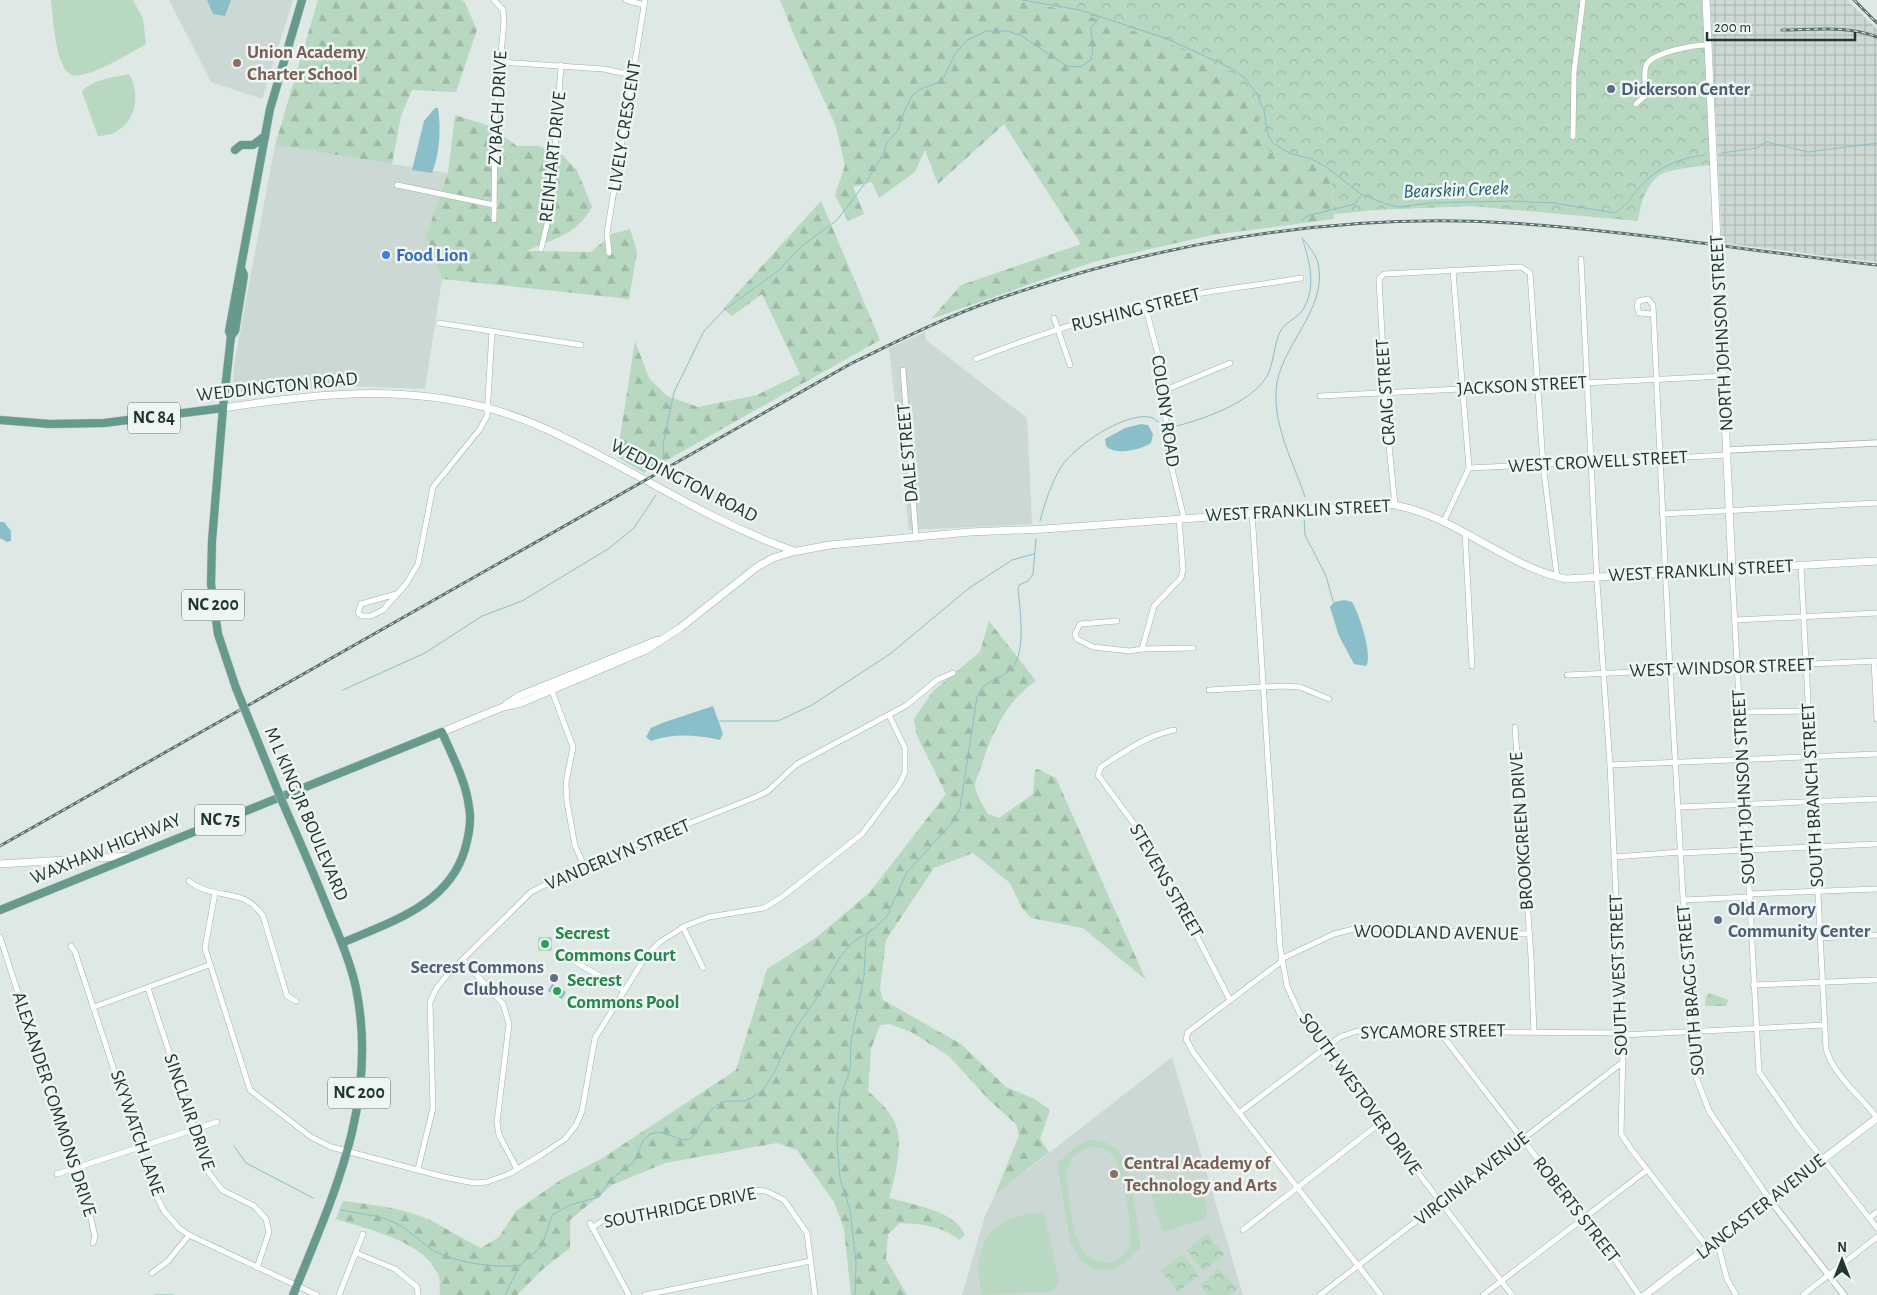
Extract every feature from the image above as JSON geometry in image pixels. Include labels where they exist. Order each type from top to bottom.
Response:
[{"type":"main road","name":"M L KING JR BOULEVARD","points":[[293,1295],[339,1181],[349,1151],[360,1090],[362,1036],[356,986],[342,943],[236,688],[218,634],[212,584],[212,541],[231,336],[229,331],[230,322],[277,81],[302,0]]},
{"type":"main road","name":"NORTH JOHNSON STREET","points":[[1706,0],[1725,376],[1732,570]]},
{"type":"main road","points":[[235,150],[241,145],[253,146],[265,136]]},
{"type":"main road","name":"WEDDINGTON ROAD","points":[[0,420],[50,424],[104,423],[330,393],[380,393],[432,397],[486,407],[552,431],[743,530],[794,551]]},
{"type":"main road","name":"WEST FRANKLIN STREET","points":[[794,551],[830,545],[916,537],[1365,504],[1396,505],[1422,512],[1542,572],[1566,579],[1877,561]]},
{"type":"main road","name":"WAXHAW HIGHWAY","points":[[502,707],[521,703],[634,657],[680,628],[757,568],[773,558],[794,551]]},
{"type":"main road","name":"WAXHAW HIGHWAY","points":[[0,910],[442,732],[502,707],[519,696],[663,638]]},
{"type":"main road","points":[[552,691],[552,688],[570,675]]},
{"type":"main road","points":[[342,943],[422,906],[442,889],[460,864],[470,829],[470,808],[442,732]]},
{"type":"main road","points":[[0,864],[131,856]]},
{"type":"main road","name":"LANCASTER AVENUE","points":[[1645,1295],[1877,1118]]},
{"type":"street","name":"ZYBACH DRIVE","points":[[494,0],[503,10],[504,21],[499,62],[494,220]]},
{"type":"street","points":[[626,0],[645,3]]},
{"type":"street","points":[[1572,137],[1574,72],[1583,0]]},
{"type":"street","name":"LIVELY CRESCENT","points":[[609,252],[607,233],[645,3]]},
{"type":"street","points":[[1636,104],[1646,95],[1646,69],[1650,61],[1684,47],[1708,45]]},
{"type":"street","points":[[499,62],[561,65],[633,75]]},
{"type":"street","name":"REINHART DRIVE","points":[[541,249],[550,208],[561,65]]},
{"type":"street","points":[[397,185],[494,205]]},
{"type":"street","name":"SOUTH WEST STREET","points":[[1582,258],[1597,577],[1610,765],[1623,1062],[1622,1137],[1708,1248]]},
{"type":"street","points":[[1444,522],[1469,468],[1454,271],[1521,267],[1527,269],[1530,273],[1543,464],[1557,577]]},
{"type":"street","name":"CRAIG STREET","points":[[1396,505],[1385,392],[1379,278],[1384,274],[1454,271]]},
{"type":"street","name":"RUSHING STREET","points":[[976,359],[1058,330],[1145,305],[1202,293],[1302,278]]},
{"type":"street","name":"COLONY ROAD","points":[[1142,649],[1154,606],[1181,578],[1183,570],[1182,518],[1169,457],[1162,370],[1145,305]]},
{"type":"street","name":"SOUTH BRAGG STREET","points":[[1653,314],[1683,900],[1691,1031],[1696,1074],[1709,1111],[1770,1200],[1844,1295]]},
{"type":"street","points":[[1054,318],[1070,365]]},
{"type":"street","points":[[439,323],[581,345]]},
{"type":"street","points":[[396,594],[361,604],[358,613],[366,617],[378,614],[406,584],[418,564],[428,504],[433,487],[480,429],[487,416],[486,407],[492,331]]},
{"type":"street","points":[[1163,392],[1230,364]]},
{"type":"street","name":"DALE STREET","points":[[903,370],[916,537]]},
{"type":"street","name":"JACKSON STREET","points":[[1320,396],[1725,376]]},
{"type":"street","name":"WEST CROWELL STREET","points":[[1469,468],[1659,458],[1877,443]]},
{"type":"street","points":[[1662,514],[1877,503]]},
{"type":"street","name":"SOUTH WESTOVER DRIVE","points":[[1252,512],[1265,687],[1281,960],[1286,986],[1306,1027],[1512,1295]]},
{"type":"street","points":[[1465,532],[1472,666]]},
{"type":"street","name":"SOUTH BRANCH STREET","points":[[1801,566],[1812,756],[1817,891],[1828,1056],[1877,1118]]},
{"type":"street","name":"NORTH JOHNSON STREET","points":[[1732,570],[1738,666]]},
{"type":"street","points":[[1735,620],[1877,613]]},
{"type":"street","points":[[1117,621],[1080,624],[1074,634],[1077,639],[1093,647],[1130,651],[1193,648]]},
{"type":"street","points":[[1876,661],[1877,719]]},
{"type":"street","name":"WEST WINDSOR STREET","points":[[1566,675],[1876,661]]},
{"type":"street","name":"SOUTH JOHNSON STREET","points":[[1738,666],[1759,1072],[1877,1228]]},
{"type":"street","name":"VANDERLYN STREET","points":[[418,1169],[433,1108],[430,1002],[436,989],[531,892],[584,865],[768,791],[797,764],[907,706],[937,680],[953,673]]},
{"type":"street","points":[[1209,690],[1300,687],[1329,699]]},
{"type":"street","points":[[552,691],[573,747],[566,783],[567,802],[573,838],[584,865]]},
{"type":"street","points":[[1741,712],[1809,711]]},
{"type":"street","points":[[215,893],[205,948],[250,1090],[311,1137],[331,1147],[474,1183],[487,1182],[517,1169],[565,1139],[576,1124],[582,1111],[590,1057],[595,1038],[623,990],[646,956],[660,942],[683,927],[709,916],[764,908],[782,897],[862,834],[900,783],[905,772],[905,748],[889,716]]},
{"type":"street","name":"BROOKGREEN DRIVE","points":[[1515,727],[1529,934]]},
{"type":"street","name":"STEVENS STREET","points":[[1174,730],[1153,735],[1100,767],[1098,774],[1158,860],[1230,1000]]},
{"type":"street","points":[[1610,765],[1877,754]]},
{"type":"street","points":[[1679,807],[1877,799]]},
{"type":"street","points":[[1614,857],[1877,844]]},
{"type":"street","points":[[189,881],[196,887],[215,893],[245,898],[255,905],[263,916],[288,996],[296,1001]]},
{"type":"street","points":[[1683,900],[1877,889]]},
{"type":"street","points":[[683,927],[704,968]]},
{"type":"street","name":"WOODLAND AVENUE","points":[[1239,1113],[1193,1052],[1186,1039],[1188,1032],[1281,960],[1334,934],[1358,928],[1529,934],[1534,1032]]},
{"type":"street","points":[[1820,938],[1877,935]]},
{"type":"street","name":"ALEXANDER COMMONS DRIVE","points":[[0,937],[91,1219],[96,1237],[93,1243]]},
{"type":"street","name":"SKYWATCH LANE","points":[[71,946],[75,952],[94,1007],[154,1191],[164,1211],[179,1228],[189,1235],[317,1295]]},
{"type":"street","points":[[463,960],[503,1004],[509,1024],[498,1122],[499,1134],[517,1169]]},
{"type":"street","points":[[574,961],[623,990]]},
{"type":"street","points":[[94,1007],[209,965]]},
{"type":"street","points":[[1754,985],[1877,980]]},
{"type":"street","name":"SINCLAIR DRIVE","points":[[148,988],[194,1130],[214,1183],[222,1190],[254,1206],[266,1219],[269,1232],[257,1268]]},
{"type":"street","name":"SYCAMORE STREET","points":[[1239,1113],[1340,1036],[1358,1031],[1622,1034],[1756,1027],[1825,1026]]},
{"type":"street","name":"ROBERTS STREET","points":[[1439,1031],[1639,1295]]},
{"type":"street","name":"VIRGINIA AVENUE","points":[[1320,1295],[1623,1062]]},
{"type":"street","points":[[1239,1113],[1381,1295]]},
{"type":"street","points":[[57,1174],[217,1122]]},
{"type":"street","points":[[1243,1230],[1379,1124]]},
{"type":"street","points":[[1483,1295],[1647,1170]]},
{"type":"street","name":"SOUTHRIDGE DRIVE","points":[[629,1295],[591,1225],[602,1221],[753,1190],[766,1191],[784,1200],[807,1233],[815,1295]]},
{"type":"street","points":[[1869,1218],[1877,1212]]},
{"type":"street","points":[[339,1295],[364,1234]]},
{"type":"street","points":[[152,1272],[168,1261],[189,1235]]},
{"type":"street","points":[[1803,1295],[1877,1237]]},
{"type":"street","points":[[1717,1241],[1727,1278],[1736,1295]]},
{"type":"street","points":[[356,1253],[395,1269],[417,1287],[418,1295]]},
{"type":"street","points":[[645,1295],[811,1261]]},
{"type":"shaded area","name":"Union Academy Charter School","points":[[169,0],[293,0],[262,99],[211,82]]},
{"type":"shaded area","points":[[1710,0],[1847,0],[1877,29],[1877,262],[1722,243]]},
{"type":"shaded area","points":[[275,145],[448,173],[426,236],[442,279],[425,389],[342,386],[240,397],[233,387],[234,365]]},
{"type":"shaded area","points":[[925,332],[926,340],[1027,418],[1032,524],[909,530],[889,348]]},
{"type":"shaded area","name":"Central Academy of Technology and Arts","points":[[1172,1057],[1243,1295],[962,1295],[985,1216],[995,1195]]},
{"type":"green space","points":[[51,0],[133,0],[143,19],[146,44],[98,69],[88,73],[72,75],[66,71],[58,53]]},
{"type":"green space","points":[[318,0],[462,0],[465,3],[477,30],[456,92],[412,90],[401,116],[392,164],[275,145]]},
{"type":"green space","points":[[780,0],[1014,0],[1077,12],[1164,41],[1234,74],[1247,89],[1276,160],[1309,160],[1331,173],[1334,219],[1212,235],[1093,262],[931,319],[961,285],[1081,244],[1004,124],[938,184],[925,150],[915,172],[879,198],[872,182],[853,187],[864,214],[848,221],[835,195],[845,165],[835,124]]},
{"type":"green space","points":[[1014,0],[1702,0],[1710,165],[1666,172],[1660,175],[1646,192],[1638,221],[1471,206],[1376,210],[1334,214],[1331,173],[1309,160],[1277,160],[1259,139],[1262,128],[1247,89],[1234,74],[1164,41],[1077,12]]},
{"type":"green space","points":[[129,74],[135,94],[135,105],[132,114],[127,123],[119,130],[98,136],[82,92],[85,88],[97,82]]},
{"type":"green space","points":[[455,115],[489,126],[517,146],[538,146],[562,155],[577,170],[592,207],[579,225],[564,235],[527,251],[591,252],[612,234],[630,229],[637,252],[629,299],[442,279],[426,236],[448,173]]},
{"type":"green space","points":[[821,201],[880,340],[644,473],[617,457],[635,341],[649,378],[667,396],[698,407],[757,395],[800,374],[762,294],[732,316],[723,309]]},
{"type":"green space","points":[[989,621],[1036,681],[1008,708],[995,730],[976,782],[975,786],[978,797],[988,814],[999,818],[1033,794],[1035,770],[1038,769],[1056,778],[1146,980],[1083,928],[1031,918],[1022,908],[1010,883],[973,853],[934,868],[886,940],[880,989],[883,1000],[961,1044],[1006,1087],[1035,1099],[1050,1110],[1040,1139],[1049,1152],[995,1195],[1019,1135],[1016,1124],[990,1101],[949,1056],[911,1032],[890,1024],[880,1025],[871,1049],[868,1091],[889,1113],[894,1121],[899,1139],[898,1159],[889,1198],[943,1214],[960,1227],[965,1235],[959,1240],[939,1229],[900,1223],[888,1234],[886,1259],[907,1295],[851,1295],[844,1229],[834,1202],[797,1150],[777,1143],[665,1163],[612,1185],[570,1220],[570,1248],[543,1269],[517,1295],[440,1295],[438,1274],[430,1261],[419,1252],[407,1244],[378,1232],[336,1219],[343,1201],[390,1208],[423,1217],[481,1248],[499,1237],[516,1211],[562,1179],[601,1159],[736,1070],[767,969],[817,937],[870,892],[946,794],[917,736],[914,719],[933,691],[980,652]]},
{"type":"green space","name":"Secrest Commons Court","points":[[538,937],[552,937],[552,951],[538,951]]},
{"type":"green space","points":[[1710,993],[1728,1000],[1726,1006],[1705,1006],[1706,996]]},
{"type":"green space","points":[[1091,1140],[1099,1141],[1116,1149],[1124,1159],[1131,1183],[1141,1249],[1136,1250],[1125,1263],[1110,1270],[1094,1269],[1080,1260],[1070,1241],[1057,1162],[1084,1142]],"holes":[[[1090,1147],[1106,1150],[1114,1157],[1124,1185],[1129,1213],[1131,1237],[1129,1248],[1122,1256],[1108,1263],[1095,1261],[1086,1254],[1079,1244],[1071,1217],[1066,1177],[1068,1166],[1076,1154]]]},
{"type":"green space","points":[[1168,1180],[1186,1182],[1198,1188],[1205,1200],[1207,1218],[1166,1231],[1162,1229],[1148,1185]]},
{"type":"green space","points":[[1031,1213],[1044,1213],[1059,1281],[1053,1291],[982,1295],[979,1265],[985,1241],[992,1231],[1002,1224]]},
{"type":"green space","points":[[1207,1234],[1224,1254],[1203,1271],[1187,1250]]},
{"type":"green space","points":[[1182,1254],[1199,1275],[1178,1292],[1161,1271]]},
{"type":"green space","points":[[1219,1269],[1237,1289],[1229,1295],[1208,1295],[1200,1285]]},
{"type":"water","points":[[207,0],[231,0],[225,16],[213,14]]},
{"type":"water","points":[[435,108],[438,108],[440,133],[437,157],[432,173],[412,170],[424,121]]},
{"type":"water","points":[[1141,424],[1148,425],[1153,434],[1151,443],[1128,451],[1115,451],[1106,446],[1105,439],[1125,428]]},
{"type":"water","points":[[0,522],[4,522],[11,531],[11,541],[7,542],[0,538]]},
{"type":"water","points":[[1344,600],[1352,602],[1361,624],[1368,653],[1366,666],[1354,664],[1339,636],[1330,607],[1334,602]]},
{"type":"water","points":[[713,706],[723,734],[720,740],[685,736],[660,738],[651,741],[646,737],[651,728]]},
{"type":"water","name":"Secrest Commons Pool","points":[[552,984],[566,992],[562,999],[548,991]]},
{"type":"waterway","name":"Bearskin Creek","points":[[1022,0],[1080,10],[1165,38],[1231,68],[1246,79],[1257,94],[1264,110],[1268,135],[1273,143],[1289,153],[1311,159],[1325,166],[1361,194],[1398,207],[1430,203],[1511,201],[1554,203],[1615,213],[1659,170],[1685,159],[1705,155]]},
{"type":"waterway","points":[[664,458],[663,445],[674,392],[704,331],[723,311],[778,271],[803,245],[837,220],[866,182],[884,153],[886,144],[898,130],[912,96],[919,90],[942,81],[955,54],[967,40],[987,31],[1007,31],[1020,35],[1067,66],[1080,67],[1091,60],[1093,51],[1091,27],[1100,18]]},
{"type":"waterway","name":"Bearskin Creek","points":[[1722,153],[1757,148],[1766,142],[1808,152],[1877,143]]},
{"type":"waterway","points":[[1302,220],[1310,215],[1355,204],[1361,195]]},
{"type":"waterway","points":[[1168,428],[1210,416],[1225,409],[1252,393],[1262,383],[1269,372],[1280,332],[1302,311],[1307,302],[1311,275],[1302,238]]},
{"type":"waterway","points":[[1304,240],[1317,260],[1319,280],[1316,297],[1310,313],[1285,359],[1279,375],[1276,405],[1281,432],[1305,497]]},
{"type":"waterway","points":[[1040,521],[1054,480],[1061,467],[1088,441],[1113,426],[1138,417],[1149,417],[1165,428]]},
{"type":"waterway","points":[[343,690],[425,653],[482,616],[522,601],[608,549],[634,528],[656,495]]},
{"type":"waterway","points":[[1304,516],[1305,535],[1326,576],[1333,601]]},
{"type":"waterway","points":[[341,1210],[387,1219],[408,1231],[431,1249],[450,1258],[486,1265],[520,1265],[542,1246],[552,1215],[570,1205],[599,1197],[611,1179],[633,1163],[643,1141],[650,1134],[659,1132],[684,1140],[691,1139],[708,1113],[717,1105],[726,1101],[746,1101],[762,1091],[774,1073],[792,1034],[818,996],[839,958],[852,943],[875,928],[887,916],[907,872],[951,824],[960,809],[977,697],[984,686],[1010,670],[1019,654],[1021,620],[1018,589],[1019,585],[1028,581],[1033,574],[1036,539]]},
{"type":"waterway","points":[[719,721],[778,721],[812,705],[890,654],[969,588],[1012,560],[1034,554]]},
{"type":"waterway","points":[[855,1295],[856,1262],[850,1210],[840,1178],[837,1143],[840,1097],[850,1071],[851,1041],[864,976],[866,938],[871,930]]},
{"type":"waterway","points":[[234,1146],[246,1163],[313,1198]]},
{"type":"waterway","points":[[505,1295],[520,1265]]},
{"type":"waterway","points":[[155,1295],[173,1295]]},
{"type":"railway","points":[[1854,0],[1877,23]]},
{"type":"railway","points":[[1782,30],[1842,30],[1866,33],[1877,37]]},
{"type":"railway","points":[[0,846],[852,363],[956,315],[1054,281],[1182,248],[1247,236],[1378,222],[1510,223],[1648,236],[1877,265]]},
{"type":"place","name":"Union Academy Charter School","points":[[237,63]]},
{"type":"place","name":"Dickerson Center","points":[[1611,89]]},
{"type":"place","name":"Food Lion","points":[[386,255]]},
{"type":"place","name":"Old Armory Community Center","points":[[1718,920]]},
{"type":"place","name":"Secrest Commons Court","points":[[545,944]]},
{"type":"place","name":"Secrest Commons Clubhouse","points":[[554,978]]},
{"type":"place","name":"Secrest Commons Pool","points":[[557,991]]},
{"type":"place","name":"Central Academy of Technology and Arts","points":[[1114,1174]]}]
